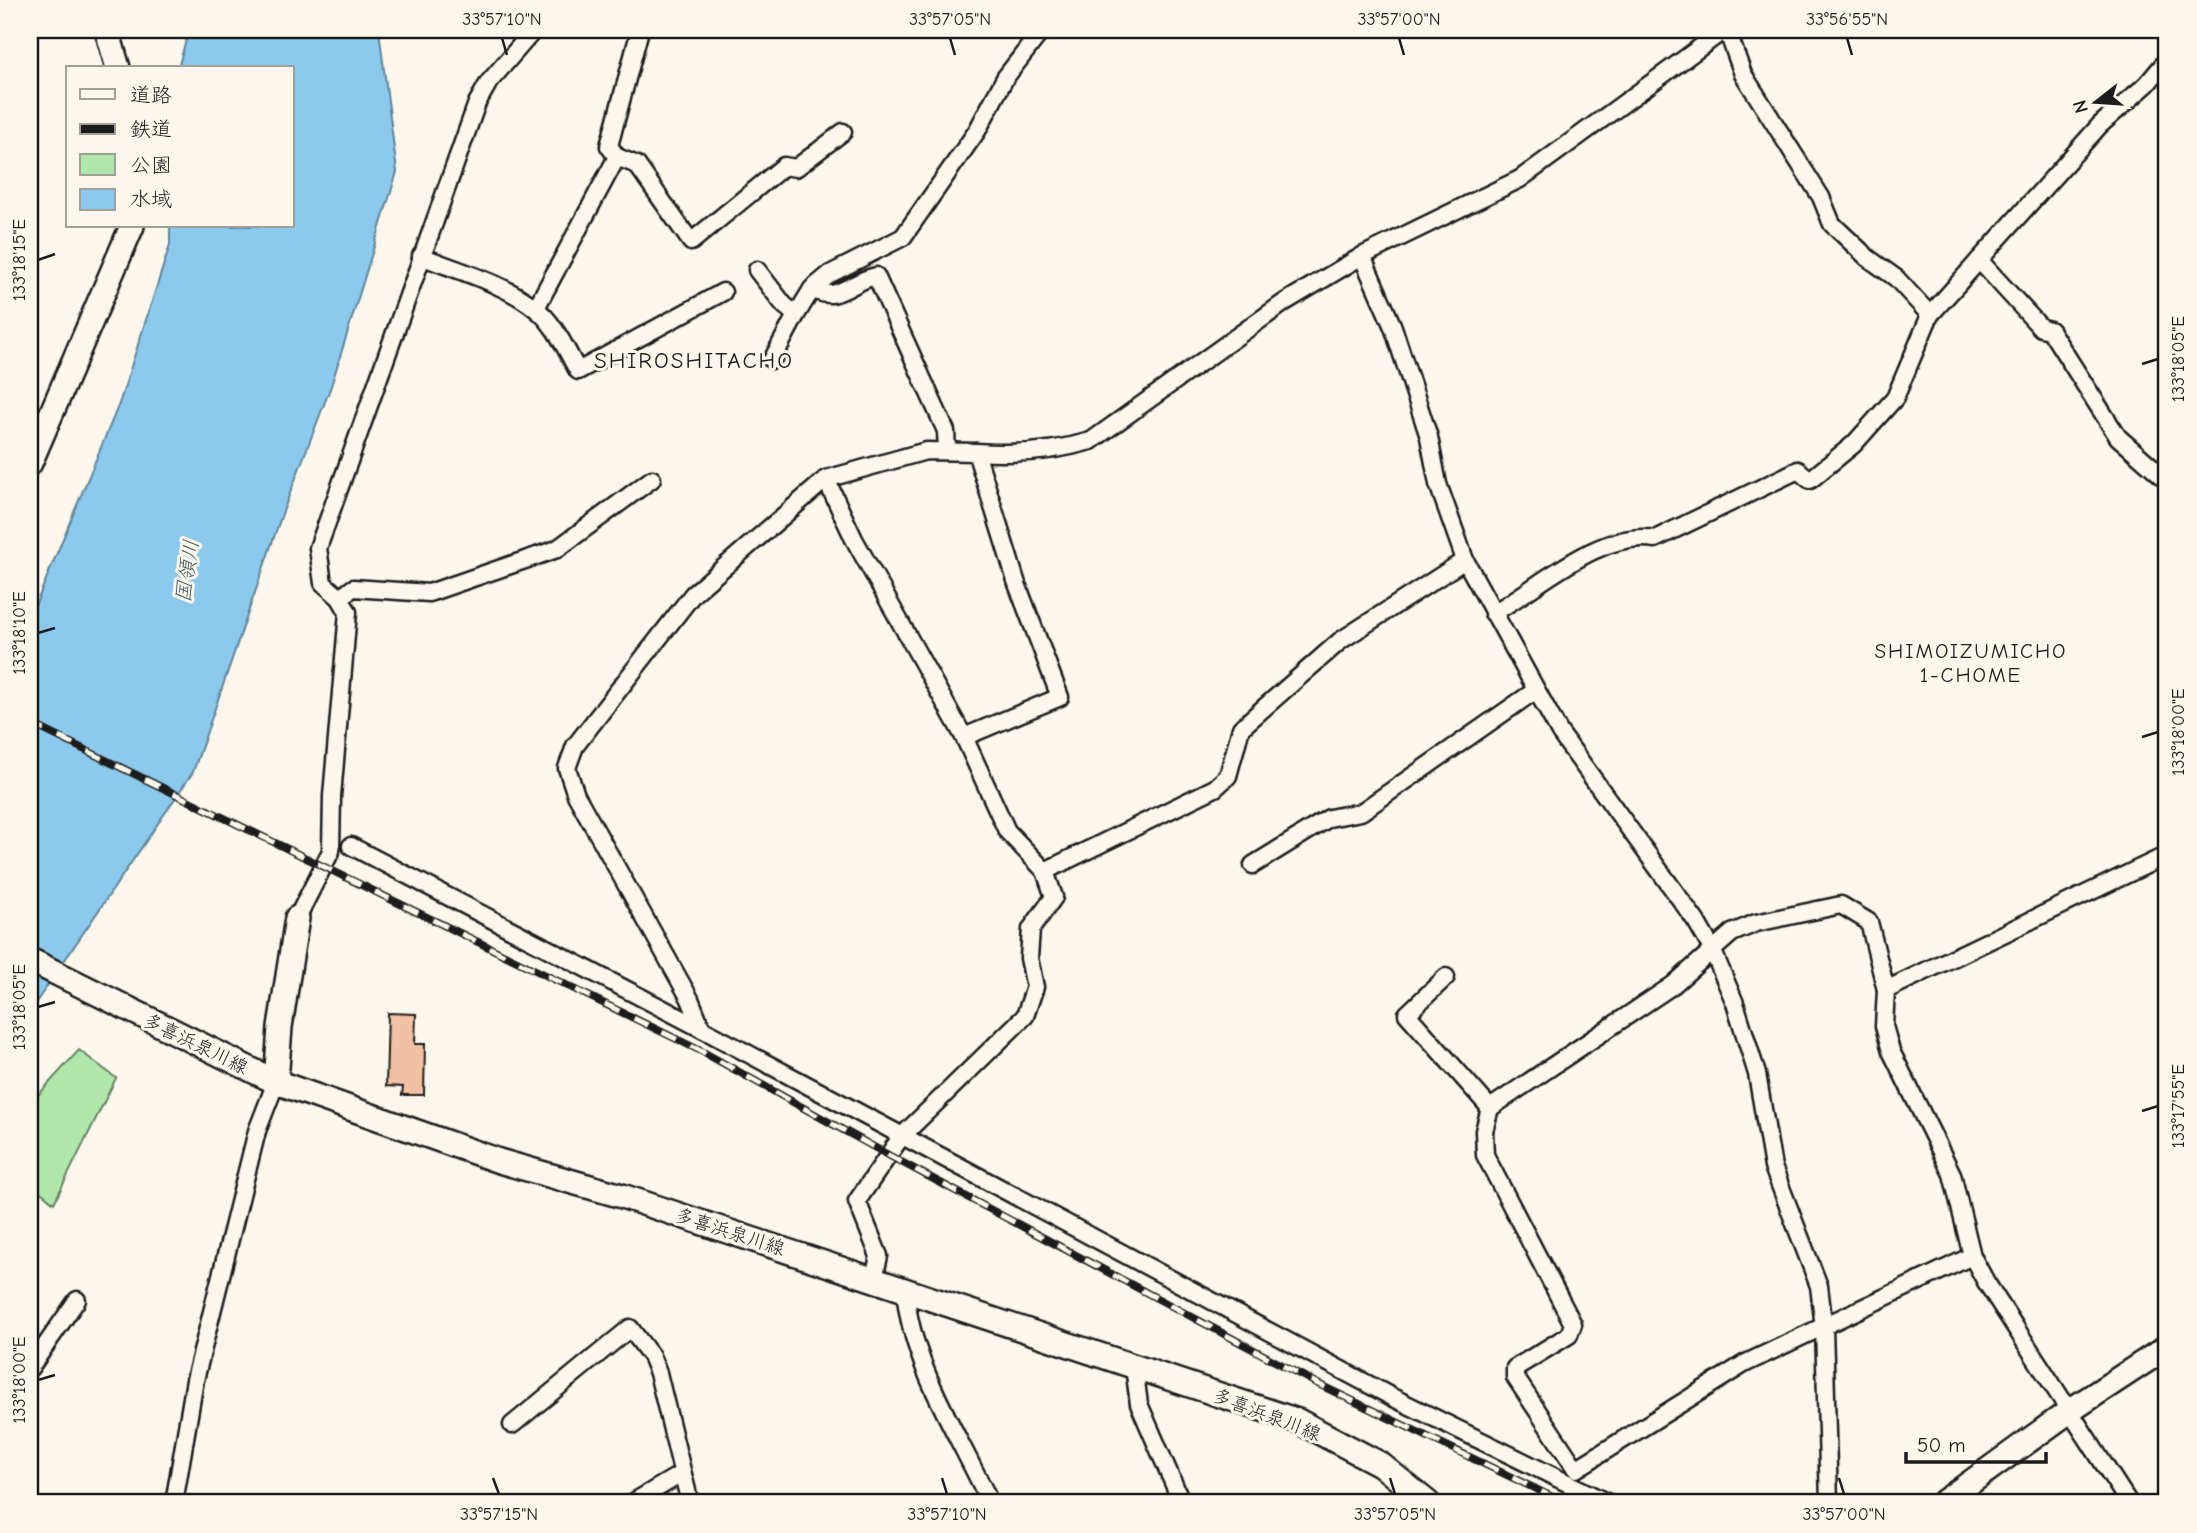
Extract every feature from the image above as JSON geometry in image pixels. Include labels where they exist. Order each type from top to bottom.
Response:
[{"type":"main road","points":[[107,30],[117,66]]},
{"type":"main road","points":[[30,463],[38,424],[131,228]]},
{"type":"main road","points":[[275,1082],[280,1027],[297,918]]},
{"type":"main road","name":"多喜浜泉川線","points":[[30,960],[275,1082],[499,1161],[622,1196],[1298,1421],[1380,1464],[1428,1503]]},
{"type":"main road","points":[[1942,1503],[2071,1410],[2167,1347]]},
{"type":"street","points":[[297,918],[331,851],[332,796],[348,612],[340,598],[323,583],[318,548],[477,103],[489,82],[534,30]]},
{"type":"street","points":[[640,30],[609,146],[617,157],[637,165],[691,242],[784,166],[796,168],[843,132]]},
{"type":"street","points":[[772,360],[812,289],[830,274],[903,237],[978,131],[1005,78],[1042,30]]},
{"type":"street","points":[[702,1029],[690,999],[576,796],[567,768],[575,746],[693,594],[826,479],[926,451],[1009,455],[1068,448],[1091,442],[1285,302],[1362,256],[1520,179],[1725,30],[1743,74],[1821,197],[1832,224],[1868,258],[1896,278],[1930,315]]},
{"type":"street","points":[[1493,613],[1603,544],[1635,536],[1655,539],[1798,470],[1810,480],[1854,444],[1895,398],[1930,315],[2100,125],[2147,84],[2167,60]]},
{"type":"street","points":[[537,308],[617,157]]},
{"type":"street","points":[[421,256],[516,296],[537,308],[552,326],[578,371],[723,292]]},
{"type":"street","points":[[1362,256],[1393,327],[1429,437],[1438,484],[1465,560],[1560,733],[1668,881],[1712,948],[1735,1003],[1757,1074],[1773,1167],[1819,1286],[1824,1327],[1829,1503]]},
{"type":"street","points":[[1979,260],[2041,328],[2050,330],[2118,437],[2167,480]]},
{"type":"street","points":[[757,270],[796,315]]},
{"type":"street","points":[[812,289],[823,295],[837,296],[863,279],[876,276],[946,431],[947,451]]},
{"type":"street","points":[[964,737],[1060,697],[1017,584],[976,452]]},
{"type":"street","points":[[340,598],[353,588],[429,593],[557,549],[652,479]]},
{"type":"street","points":[[826,479],[854,539],[964,737],[1007,831],[1045,871],[1054,897],[1031,929],[1029,958],[1035,987],[1025,1016],[901,1137],[857,1201],[879,1256],[874,1279]]},
{"type":"street","points":[[1045,871],[1215,788],[1228,776],[1241,728],[1340,641],[1465,560]]},
{"type":"street","points":[[1253,866],[1329,818],[1361,812],[1535,690]]},
{"type":"street","points":[[351,846],[702,1029],[1394,1398],[1608,1503]]},
{"type":"street","points":[[1886,990],[2167,855]]},
{"type":"street","points":[[1576,1469],[1515,1377],[1515,1368],[1569,1335],[1573,1324],[1485,1155],[1484,1131],[1490,1108],[1673,985],[1732,933],[1756,923],[1841,905],[1869,922],[1886,990],[1884,1026],[1891,1051],[1952,1174],[1972,1256],[1986,1282],[2129,1503]]},
{"type":"street","points":[[1446,976],[1407,1014],[1490,1108]]},
{"type":"street","points":[[174,1503],[195,1380],[257,1130],[275,1082]]},
{"type":"street","points":[[1559,1480],[1744,1364],[1972,1256]]},
{"type":"street","points":[[905,1289],[907,1313],[918,1348],[948,1421],[988,1502]]},
{"type":"street","points":[[30,1368],[77,1300]]},
{"type":"street","points":[[512,1425],[629,1328],[651,1356],[658,1373],[690,1503]]},
{"type":"street","points":[[1134,1367],[1139,1404],[1182,1503]]},
{"type":"street","points":[[632,1503],[681,1474]]},
{"type":"green space","points":[[79,1050],[116,1078],[54,1203],[30,1183],[30,1104]]},
{"type":"water","name":"国領川","points":[[189,30],[379,30],[397,172],[331,386],[282,514],[193,772],[30,1011],[30,618],[119,404],[170,245],[170,228],[294,228],[294,66],[179,66]]},
{"type":"building","points":[[388,1013],[416,1014],[415,1044],[425,1044],[424,1095],[402,1095],[403,1087],[386,1086]]},
{"type":"railway","points":[[30,723],[703,1052],[890,1156],[1316,1383],[1565,1503]]},
{"type":"district","name":"SHIROSHITACHO","points":[[694,360]]},
{"type":"district","name":"SHIMOIZUMICHO 1-CHOME","points":[[1971,663]]}]
